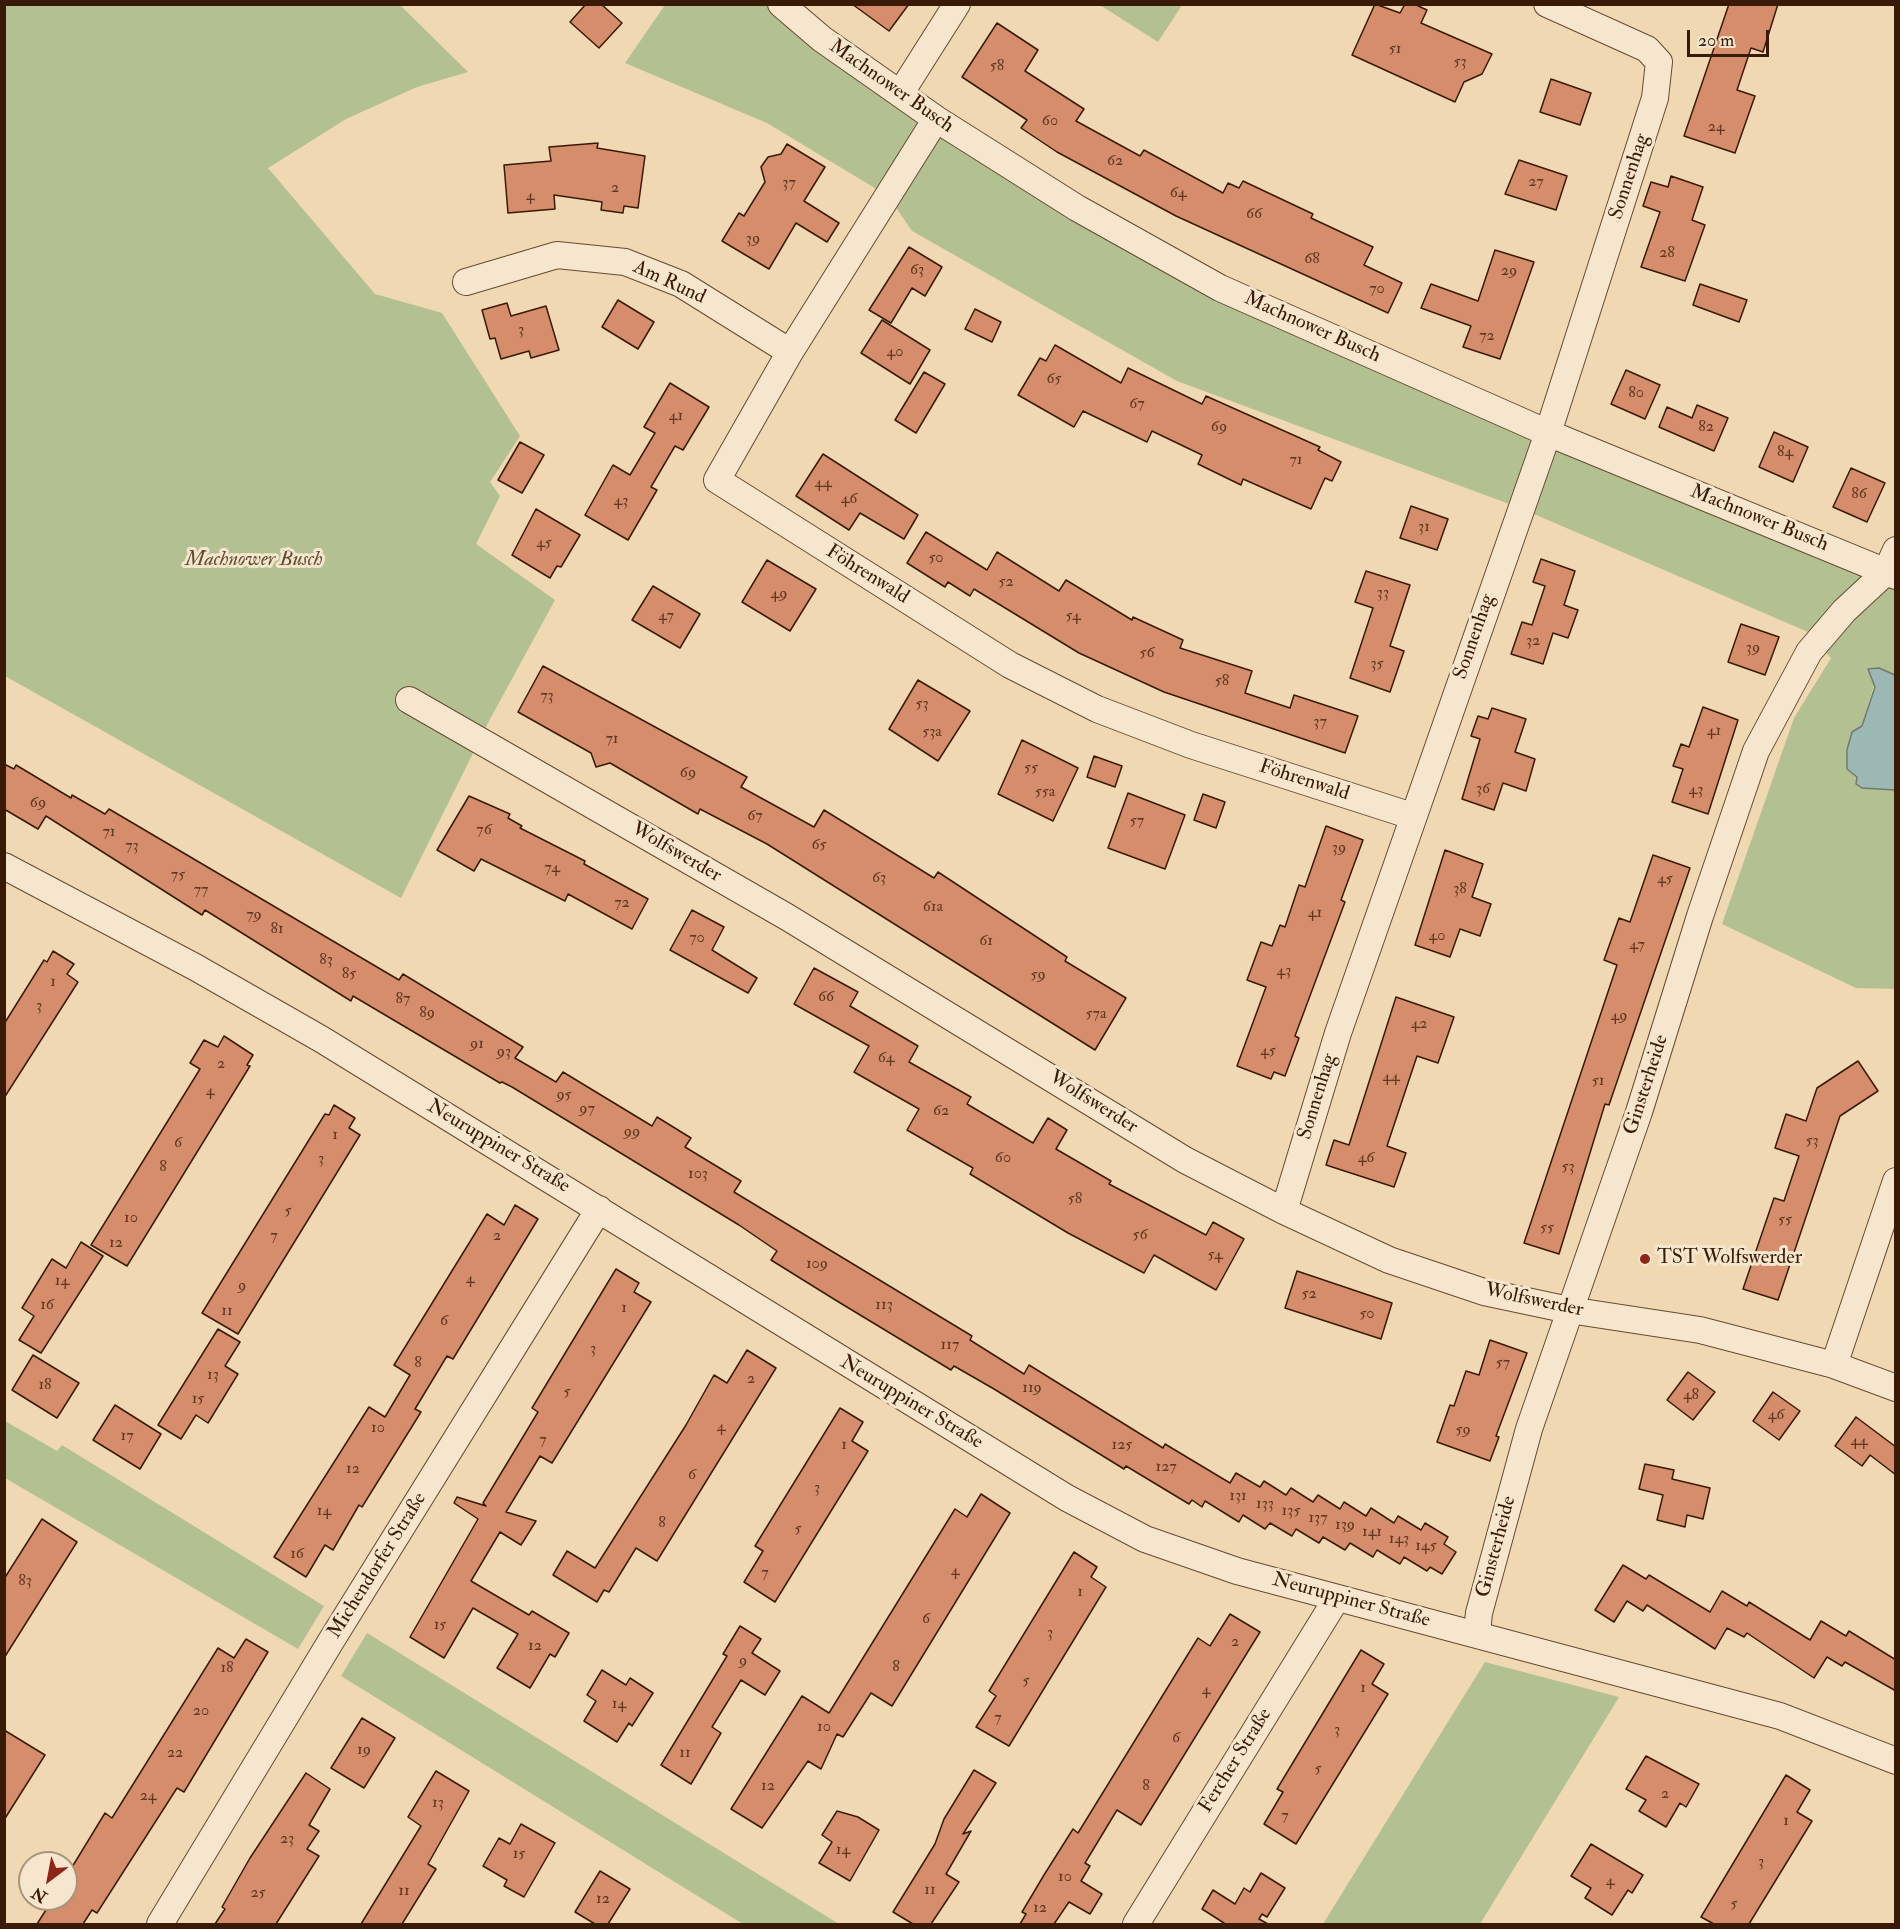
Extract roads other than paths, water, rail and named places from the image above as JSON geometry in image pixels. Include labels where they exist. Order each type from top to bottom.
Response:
[{"type":"street","name":"Machnower Busch","points":[[780,4],[822,39],[936,119],[1077,208],[1220,288],[1548,433],[1892,566]]},
{"type":"street","points":[[900,94],[957,4]]},
{"type":"street","name":"Sonnenhag","points":[[1284,1211],[1338,1033],[1412,816],[1548,433],[1656,98],[1659,62],[1647,49],[1547,4]]},
{"type":"street","name":"Föhrenwald","points":[[936,119],[790,352],[717,480],[1010,665],[1097,709],[1191,745],[1412,816]]},
{"type":"street","name":"Am Rund","points":[[466,282],[557,255],[625,262],[681,284],[790,352]]},
{"type":"street","name":"Ginsterheide","points":[[1477,1634],[1487,1581],[1529,1429],[1639,1112],[1700,916],[1756,751],[1809,652],[1844,611],[1892,566]]},
{"type":"street","name":"Wolfswerder","points":[[409,700],[787,917],[1185,1160],[1284,1211],[1389,1260],[1484,1292],[1569,1310],[1701,1330],[1834,1365],[1896,1388]]},
{"type":"street","name":"Neuruppiner Straße","points":[[4,866],[195,967],[303,1029],[1067,1498],[1145,1539],[1237,1571],[1780,1716],[1896,1761]]},
{"type":"street","points":[[1834,1365],[1896,1181]]},
{"type":"street","name":"Michendorfer Straße","points":[[160,1924],[331,1641],[599,1209]]},
{"type":"street","name":"Fercher Straße","points":[[1136,1924],[1337,1598]]},
{"type":"water","points":[[1879,668],[1895,675],[1895,790],[1862,788],[1856,784],[1857,777],[1847,769],[1847,750],[1852,732],[1862,726],[1875,687],[1868,669]]},
{"type":"place","name":"TST Wolfswerder","points":[[1645,1259]]}]
